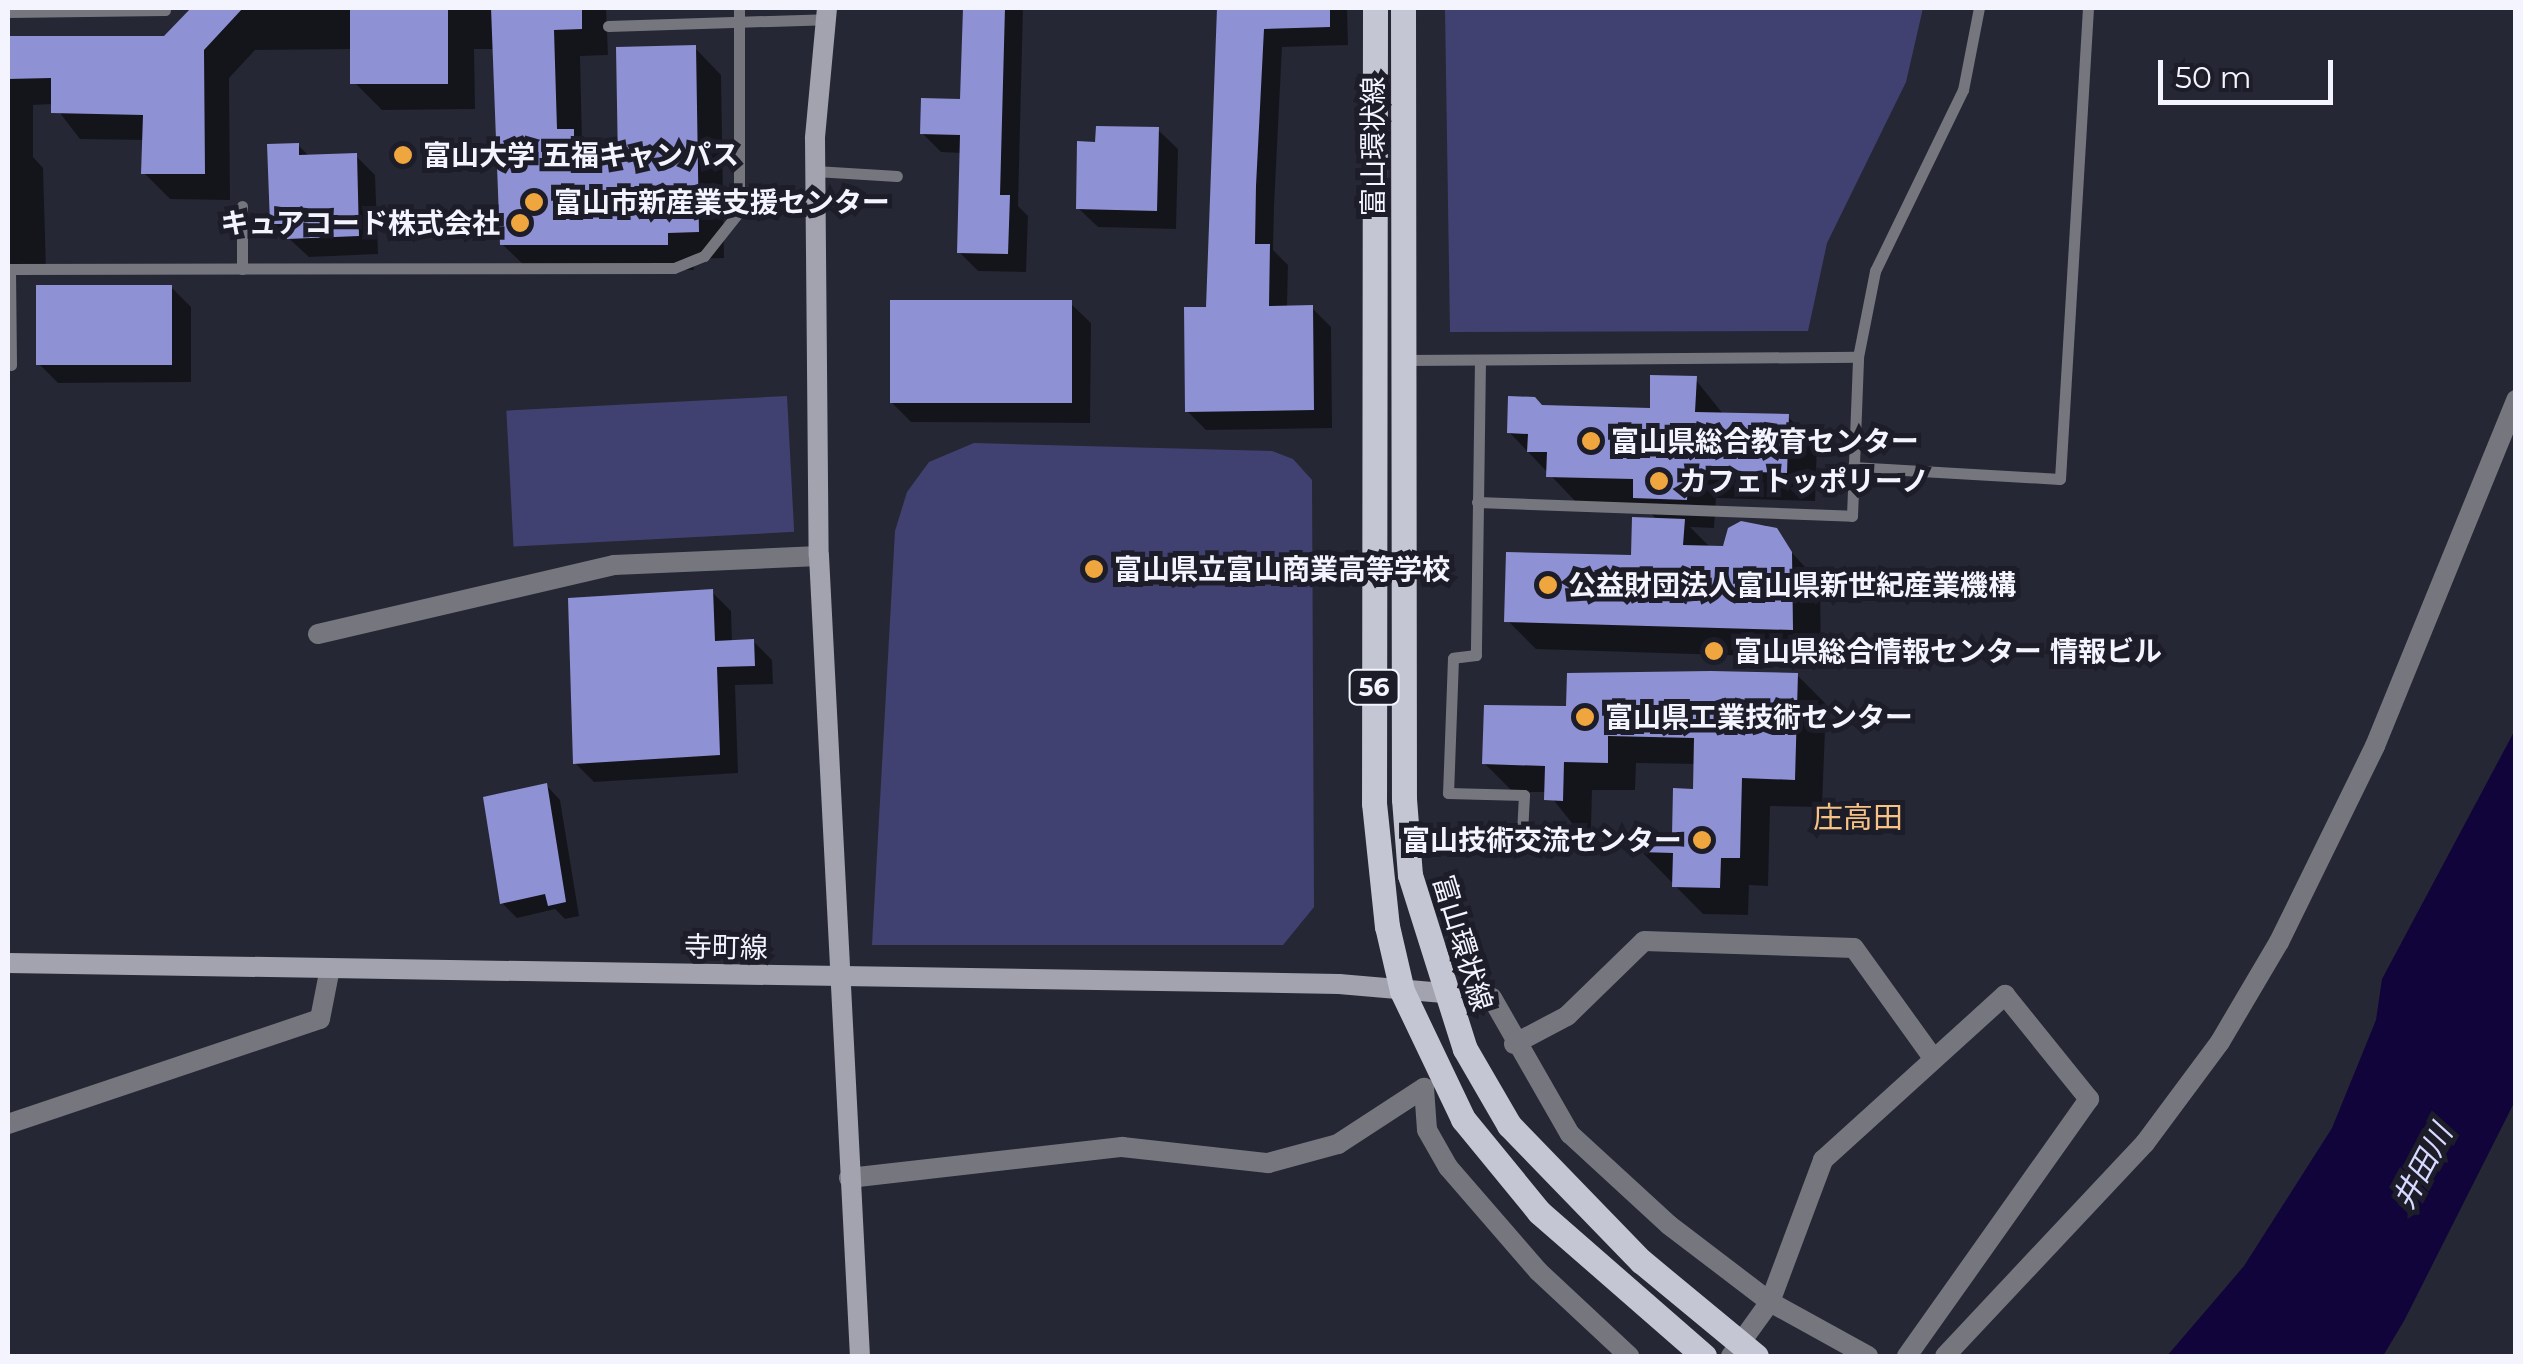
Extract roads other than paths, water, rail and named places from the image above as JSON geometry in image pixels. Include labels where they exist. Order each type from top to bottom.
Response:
[{"type":"main road","name":"富山環状線","points":[[1375,8],[1374,803],[1387,926],[1402,992],[1462,1119],[1540,1212],[1620,1287],[1704,1356]]},
{"type":"main road","name":"富山環状線","points":[[1403,8],[1404,798],[1410,876],[1464,1048],[1509,1125],[1564,1189],[1641,1261],[1756,1356]]},
{"type":"street","points":[[826,13],[815,171],[819,556],[837,976],[860,1356]]},
{"type":"street","points":[[1945,1356],[2145,1143],[2220,1042],[2278,942],[2375,746],[2516,400]]},
{"type":"street","points":[[318,634],[614,565],[819,556]]},
{"type":"street","points":[[1514,1044],[1566,1016],[1644,942],[1854,948],[1933,1058]]},
{"type":"street","name":"寺町線","points":[[8,963],[1339,984],[1444,994]]},
{"type":"street","points":[[8,1124],[320,1020],[330,968]]},
{"type":"street","points":[[1444,994],[1492,998],[1514,1044],[1570,1134],[1669,1226],[1770,1302],[1868,1356]]},
{"type":"street","points":[[1731,1356],[1770,1302],[1823,1160],[2005,995],[2089,1099],[1906,1356]]},
{"type":"street","points":[[849,1178],[1122,1147],[1268,1163],[1338,1144],[1424,1088],[1427,1130],[1448,1167],[1538,1271],[1629,1356]]},
{"type":"lane","points":[[12,365],[9,270],[674,268],[704,256],[739,212],[739,8]]},
{"type":"lane","points":[[1476,502],[1852,516],[1858,357],[1875,271],[1963,90],[1979,8]]},
{"type":"lane","points":[[1852,466],[2060,479],[2088,8]]},
{"type":"lane","points":[[8,12],[165,10]]},
{"type":"lane","points":[[608,26],[739,22],[826,13]]},
{"type":"lane","points":[[815,171],[897,176]]},
{"type":"lane","points":[[242,206],[242,269]]},
{"type":"lane","points":[[1404,360],[1858,357]]},
{"type":"lane","points":[[1480,360],[1476,656],[1453,658],[1448,792],[1524,795],[1522,834],[1572,837]]},
{"type":"water","name":"井田川","points":[[2515,730],[2515,1101],[2404,1321],[2383,1356],[2167,1356],[2244,1266],[2332,1128],[2376,1020],[2382,979]]},
{"type":"place","name":"富山大学 五福キャンパス","points":[[403,155]]},
{"type":"place","name":"富山市新産業支援センター","points":[[534,202]]},
{"type":"place","name":"キュアコード株式会社","points":[[520,223]]},
{"type":"place","name":"富山県総合教育センター","points":[[1591,441]]},
{"type":"place","name":"カフェトッポリーノ","points":[[1659,481]]},
{"type":"place","name":"富山県立富山商業高等学校","points":[[1094,569]]},
{"type":"place","name":"公益財団法人富山県新世紀産業機構","points":[[1548,585]]},
{"type":"place","name":"富山県総合情報センター 情報ビル","points":[[1714,651]]},
{"type":"place","name":"富山県工業技術センター","points":[[1585,717]]},
{"type":"place","name":"富山技術交流センター","points":[[1702,840]]},
{"type":"district","name":"庄高田","points":[[1858,818]]}]
